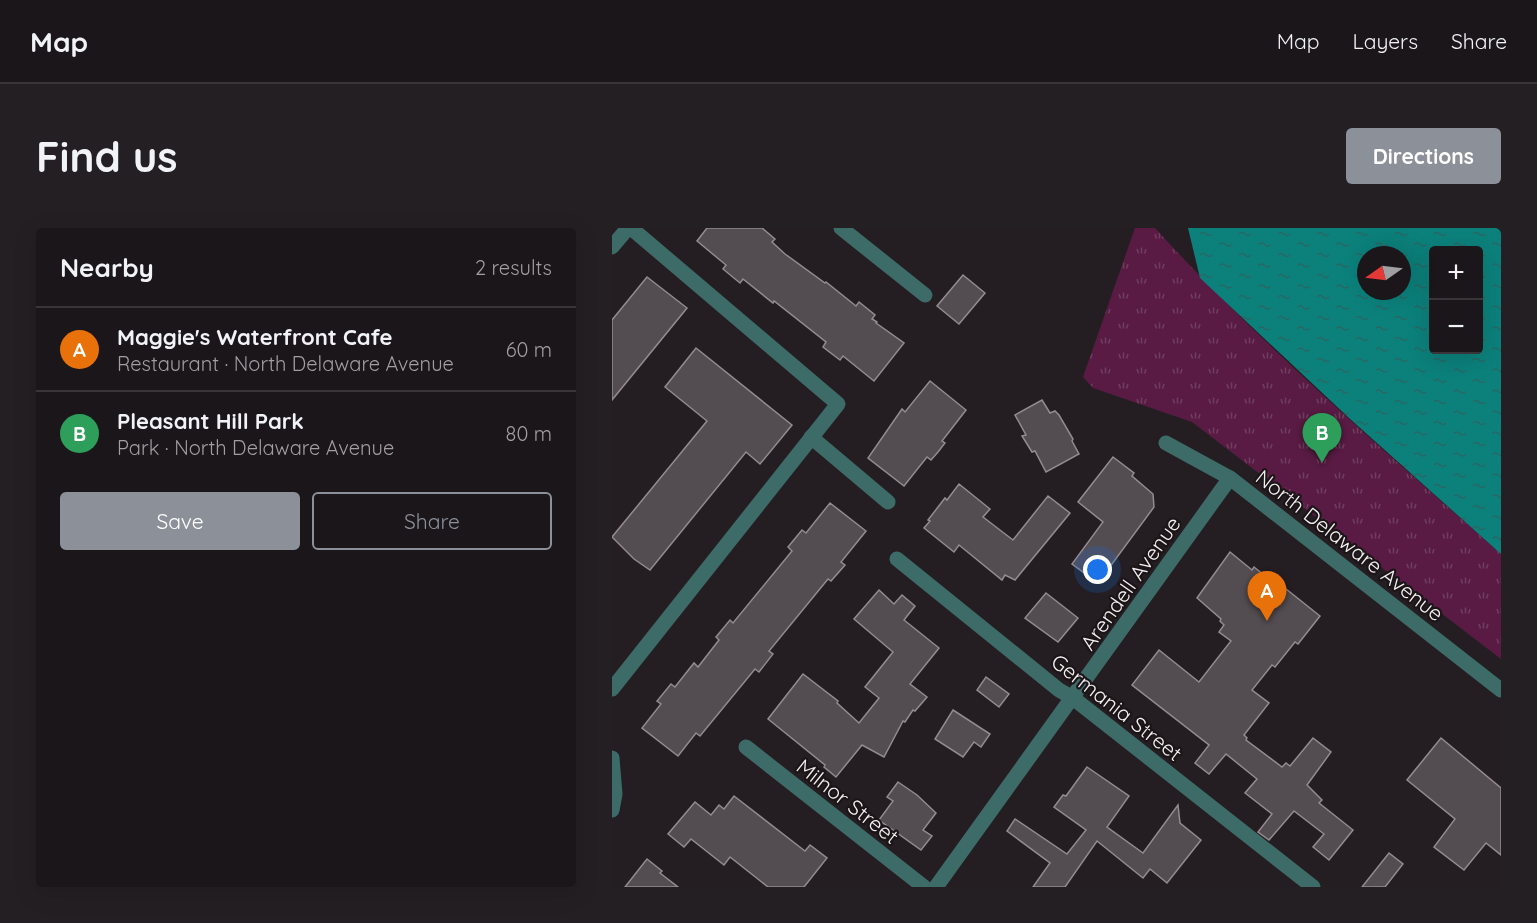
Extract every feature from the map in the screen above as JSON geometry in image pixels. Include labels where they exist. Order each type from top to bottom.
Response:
[{"type":"street","points":[[612,247],[630,228],[838,404],[612,689]]},
{"type":"street","points":[[848,230],[925,295]]},
{"type":"street","points":[[811,437],[888,502]]},
{"type":"street","name":"North Delaware Avenue","points":[[1166,443],[1230,478],[1501,690]]},
{"type":"street","name":"Arendell Avenue","points":[[936,887],[1230,478]]},
{"type":"street","name":"Germania Street","points":[[897,559],[1059,690],[1073,698],[1313,887]]},
{"type":"street","name":"Milnor Street","points":[[746,747],[924,887]]},
{"type":"street","points":[[612,758],[615,794],[612,810]]},
{"type":"green space","points":[[1135,228],[1155,228],[1237,314],[1280,355],[1501,554],[1501,659],[1192,422],[1093,388],[1083,377]]},
{"type":"water","points":[[1188,228],[1501,228],[1501,554],[1349,418],[1200,278]]},
{"type":"building","points":[[707,228],[762,228],[775,239],[772,242],[785,254],[856,306],[859,302],[875,315],[872,319],[876,323],[904,343],[874,381],[843,356],[840,360],[823,347],[826,342],[774,301],[773,303],[743,279],[740,283],[723,269],[726,265],[697,241]]},
{"type":"building","points":[[963,275],[985,293],[959,324],[937,306]]},
{"type":"building","points":[[647,277],[687,308],[612,400],[612,320]]},
{"type":"building","points":[[696,348],[792,425],[760,464],[746,452],[650,570],[634,559],[612,537],[707,421],[665,387]]},
{"type":"building","points":[[930,381],[966,410],[942,441],[945,443],[938,452],[931,460],[927,457],[904,486],[868,458],[902,409],[905,412]]},
{"type":"building","points":[[1042,400],[1050,413],[1055,411],[1059,415],[1079,454],[1046,472],[1035,451],[1032,452],[1022,436],[1026,435],[1015,415]]},
{"type":"building","points":[[1113,457],[1134,473],[1132,476],[1153,494],[1154,507],[1098,583],[1072,564],[1103,522],[1078,502]]},
{"type":"building","points":[[959,484],[990,509],[983,517],[1013,540],[1048,496],[1070,513],[1015,580],[1005,575],[1002,580],[959,545],[954,552],[924,528],[945,498],[947,500]]},
{"type":"building","points":[[830,503],[866,531],[841,562],[845,565],[831,581],[828,579],[769,651],[773,654],[759,672],[755,669],[700,736],[696,733],[678,756],[642,728],[661,704],[657,701],[671,684],[675,687],[694,663],[698,667],[719,640],[716,637],[730,620],[733,623],[792,551],[788,547],[802,530],[806,533]]},
{"type":"building","points":[[1230,552],[1252,570],[1254,567],[1274,583],[1276,581],[1320,616],[1298,644],[1295,642],[1275,667],[1272,665],[1252,690],[1269,703],[1244,735],[1246,740],[1282,767],[1286,763],[1290,766],[1313,738],[1331,752],[1307,785],[1322,800],[1319,803],[1353,830],[1329,860],[1313,847],[1324,834],[1294,811],[1269,840],[1258,832],[1272,814],[1245,793],[1257,779],[1226,754],[1209,774],[1195,763],[1209,745],[1132,685],[1159,650],[1199,682],[1231,641],[1219,632],[1224,625],[1221,619],[1197,598]]},
{"type":"building","points":[[879,590],[894,604],[902,595],[915,606],[904,620],[939,648],[910,684],[927,697],[915,711],[913,710],[905,722],[903,721],[884,757],[862,745],[836,777],[824,767],[825,765],[768,719],[803,674],[838,701],[837,703],[859,723],[879,698],[865,687],[893,652],[854,619]]},
{"type":"building","points":[[1046,593],[1078,618],[1058,642],[1025,618]]},
{"type":"building","points":[[986,677],[1009,694],[999,707],[977,690]]},
{"type":"building","points":[[953,710],[990,734],[981,747],[974,742],[963,757],[935,739]]},
{"type":"building","points":[[1441,738],[1501,788],[1501,855],[1486,843],[1464,870],[1434,847],[1455,819],[1407,780]]},
{"type":"building","points":[[1087,767],[1129,796],[1107,827],[1143,853],[1178,805],[1180,823],[1201,840],[1167,883],[1150,869],[1143,878],[1097,841],[1065,887],[1033,887],[1050,863],[1007,831],[1015,819],[1067,854],[1086,830],[1054,807],[1063,795],[1066,796]]},
{"type":"building","points":[[898,782],[917,795],[936,813],[923,830],[932,836],[921,850],[879,820],[893,801],[887,797]]},
{"type":"building","points":[[734,796],[805,851],[810,845],[827,858],[804,887],[768,887],[730,857],[724,865],[691,839],[684,847],[668,834],[695,802],[711,815],[719,805],[724,809]]},
{"type":"building","points":[[1389,853],[1403,864],[1385,887],[1362,887]]},
{"type":"building","points":[[647,859],[662,871],[660,873],[678,887],[625,887]]},
{"type":"place","name":"Pleasant Hill Park","points":[[1322,463]]},
{"type":"place","name":"Maggie's Waterfront Cafe","points":[[1267,621]]}]
